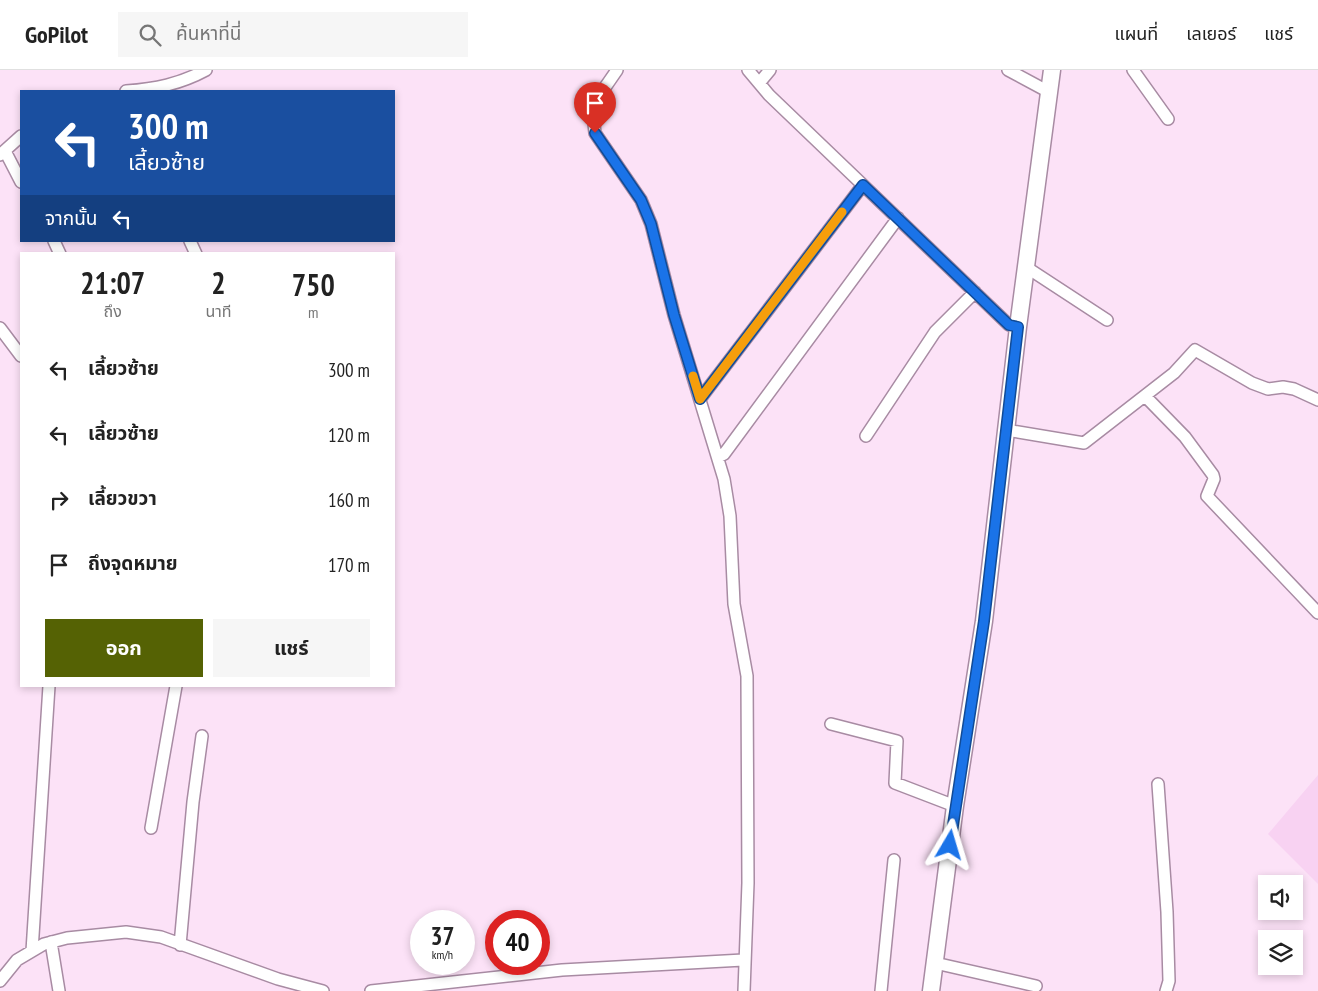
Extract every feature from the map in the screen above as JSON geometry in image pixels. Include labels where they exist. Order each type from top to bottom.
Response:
[{"type":"street","points":[[140,90],[154,89],[188,80],[206,70]]},
{"type":"street","points":[[617,70],[599,96],[593,114],[595,133],[641,200],[651,224],[674,315],[724,478],[730,516],[734,604],[747,676],[748,883],[744,991]]},
{"type":"street","points":[[748,70],[769,95],[974,292],[1009,325],[1018,327]]},
{"type":"street","points":[[760,82],[770,70]]},
{"type":"street","points":[[1008,70],[1049,92]]},
{"type":"street","points":[[931,991],[955,806],[984,621],[1018,327],[1052,70]]},
{"type":"street","points":[[1133,70],[1168,119]]},
{"type":"street","points":[[20,137],[2,153],[20,180]]},
{"type":"street","points":[[700,399],[863,185]]},
{"type":"street","points":[[718,458],[724,454],[898,218]]},
{"type":"street","points":[[1026,267],[1107,320]]},
{"type":"street","points":[[866,436],[935,332],[974,292]]},
{"type":"street","points":[[0,328],[20,355]]},
{"type":"street","points":[[1006,430],[1084,443],[1174,373],[1195,350],[1252,383],[1268,388],[1283,387],[1294,389],[1318,400]]},
{"type":"street","points":[[1145,396],[1185,437],[1213,475],[1214,479],[1207,496],[1318,613]]},
{"type":"street","points":[[32,951],[49,687]]},
{"type":"street","points":[[151,828],[176,687]]},
{"type":"street","points":[[831,724],[897,741],[895,784],[955,806]]},
{"type":"street","points":[[180,945],[193,802],[202,736]]},
{"type":"street","points":[[1158,784],[1167,912],[1169,981],[1166,991]]},
{"type":"street","points":[[881,991],[894,860]]},
{"type":"street","points":[[0,981],[17,960],[51,942],[67,938],[126,932],[161,938],[286,982],[323,991]]},
{"type":"street","points":[[51,942],[59,991]]},
{"type":"street","points":[[371,991],[428,988],[562,970],[744,960]]},
{"type":"street","points":[[935,964],[1036,986]]},
{"type":"shaded area","points":[[1318,775],[1318,884],[1268,834]]},
{"type":"slow traffic","points":[[693,376],[700,399],[842,212]]},
{"type":"route","points":[[595,133],[641,200],[651,224],[674,315],[700,399],[863,185],[1009,325],[1018,327],[984,621],[950,845]]}]
